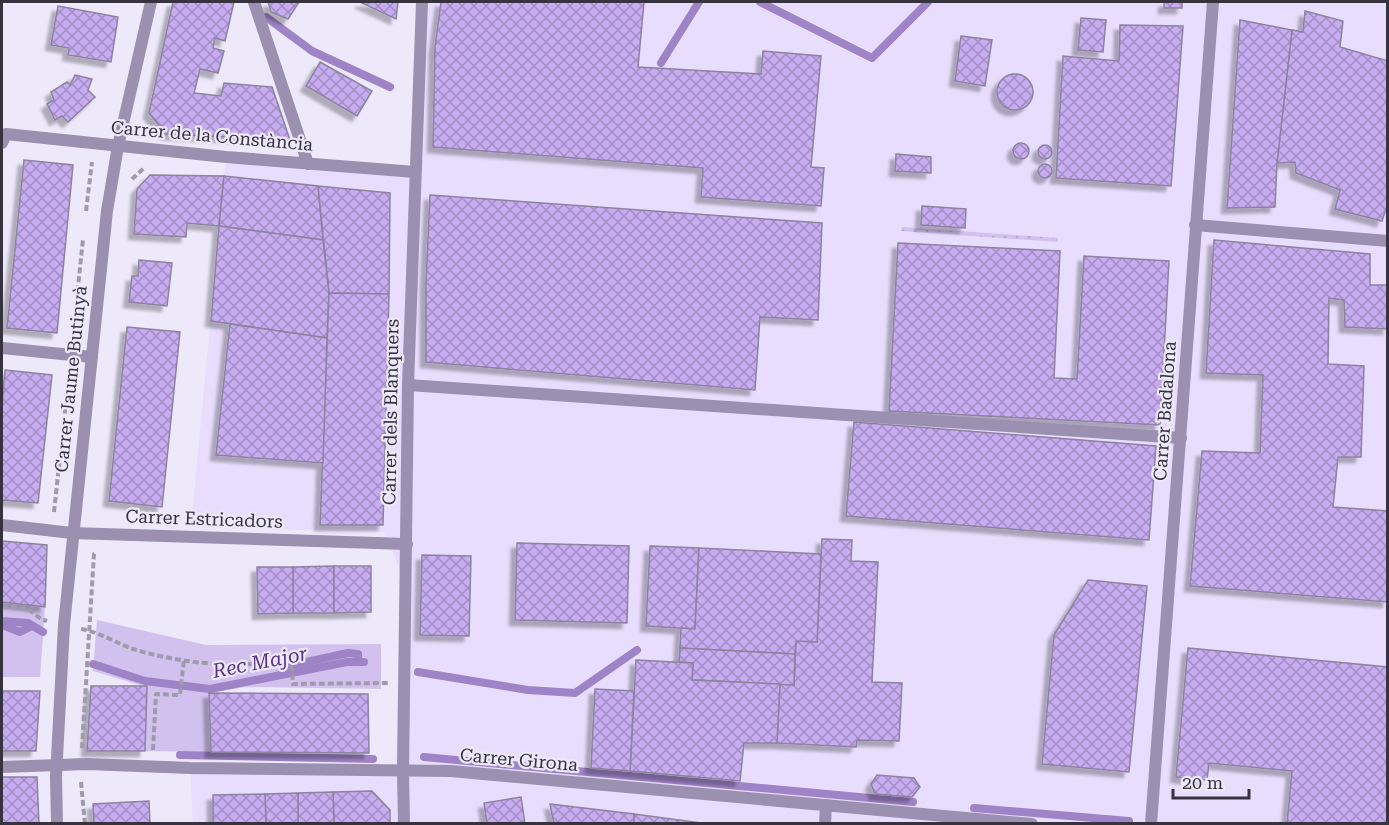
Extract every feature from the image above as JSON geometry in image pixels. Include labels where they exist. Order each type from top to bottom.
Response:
[{"type":"street","name":"Carrer Jaume Butinyà","points":[[57,824],[57,765],[64,625],[107,211],[118,146],[151,2]]},
{"type":"street","points":[[254,2],[308,164]]},
{"type":"street","name":"Carrer dels Blanquers","points":[[404,824],[408,386],[422,2]]},
{"type":"street","name":"Carrer Badalona","points":[[1151,824],[1213,2]]},
{"type":"street","name":"Carrer de la Constància","points":[[3,136],[226,158],[415,172]]},
{"type":"street","points":[[1195,225],[1388,241]]},
{"type":"street","points":[[2,348],[92,357]]},
{"type":"street","points":[[408,386],[1181,438]]},
{"type":"street","name":"Carrer Estricadors","points":[[2,525],[72,533],[407,544]]},
{"type":"street","name":"Carrer Girona","points":[[2,767],[81,764],[403,772],[451,771],[1032,824]]},
{"type":"street","points":[[825,824],[826,805]]},
{"type":"path","points":[[128,182],[147,165]]},
{"type":"path","points":[[85,824],[80,778],[94,554],[104,548],[106,534]]},
{"type":"path","points":[[2,606],[28,609],[41,619],[89,630],[116,643],[159,656],[213,663],[250,664],[291,656],[293,684],[404,683]]},
{"type":"path","points":[[152,767],[156,694],[180,695],[184,659]]},
{"type":"shaded area","points":[[422,2],[1387,2],[1387,823],[193,824],[190,768],[396,768],[401,572],[384,532],[191,527],[226,157],[415,172]]},
{"type":"shaded area","points":[[902,227],[1058,238],[1058,242],[901,231]]},
{"type":"shaded area","points":[[2,602],[45,607],[40,677],[2,677]]},
{"type":"shaded area","points":[[97,620],[206,645],[381,644],[381,689],[246,687],[209,693],[211,752],[145,751],[147,687],[93,671]]},
{"type":"building","points":[[173,2],[234,2],[225,41],[215,38],[213,48],[224,51],[218,73],[200,69],[194,93],[221,96],[224,83],[272,87],[290,140],[166,134],[149,113]]},
{"type":"building","points":[[268,2],[299,2],[288,19],[271,12]]},
{"type":"building","points":[[360,2],[398,2],[396,19]]},
{"type":"building","points":[[441,2],[644,2],[638,67],[761,74],[763,51],[821,56],[811,167],[824,168],[821,206],[701,197],[703,168],[433,147],[435,47]]},
{"type":"building","points":[[1164,2],[1182,2],[1182,8],[1164,8]]},
{"type":"building","points":[[58,6],[118,17],[111,62],[68,55],[69,48],[51,45]]},
{"type":"building","points":[[1305,11],[1343,21],[1340,47],[1388,61],[1388,203],[1382,221],[1335,209],[1340,190],[1296,173],[1295,162],[1277,163],[1292,30],[1303,32]]},
{"type":"building","points":[[1081,18],[1106,20],[1103,52],[1078,50]]},
{"type":"building","points":[[1240,20],[1292,30],[1277,163],[1275,207],[1227,208]]},
{"type":"building","points":[[1120,25],[1183,26],[1171,186],[1056,178],[1063,56],[1119,61]]},
{"type":"building","points":[[961,36],[992,40],[985,86],[955,81]]},
{"type":"building","points":[[320,62],[372,91],[357,116],[306,86]]},
{"type":"building","points":[[1015,74],[1028,79],[1033,92],[1028,105],[1015,110],[1002,105],[997,92],[1002,79]]},
{"type":"building","points":[[75,75],[92,79],[88,90],[95,97],[68,122],[62,116],[55,120],[47,104],[54,100],[51,92],[67,82],[70,85]]},
{"type":"building","points":[[1021,143],[1027,145],[1029,151],[1027,157],[1021,159],[1015,157],[1013,151],[1015,145]]},
{"type":"building","points":[[1045,145],[1050,147],[1052,152],[1050,157],[1045,159],[1040,157],[1038,152],[1040,147]]},
{"type":"building","points":[[896,154],[931,157],[931,173],[895,171]]},
{"type":"building","points":[[24,160],[73,165],[57,333],[7,328]]},
{"type":"building","points":[[1045,164],[1050,166],[1052,171],[1050,176],[1045,178],[1040,176],[1038,171],[1040,166]]},
{"type":"building","points":[[150,175],[224,176],[219,226],[187,223],[186,237],[134,234],[137,189]]},
{"type":"building","points":[[224,176],[318,186],[323,240],[219,226]]},
{"type":"building","points":[[318,186],[390,193],[389,294],[329,293]]},
{"type":"building","points":[[430,195],[822,223],[818,320],[760,317],[755,390],[426,362],[426,283]]},
{"type":"building","points":[[922,206],[966,209],[965,228],[921,225]]},
{"type":"building","points":[[219,226],[323,240],[329,293],[327,338],[211,321]]},
{"type":"building","points":[[1214,240],[1370,254],[1370,285],[1388,285],[1388,329],[1345,327],[1344,300],[1329,298],[1328,364],[1364,366],[1361,457],[1338,457],[1333,507],[1388,511],[1388,602],[1190,586],[1202,451],[1260,453],[1263,375],[1206,373]]},
{"type":"building","points":[[898,243],[1060,251],[1054,378],[1077,379],[1084,256],[1169,261],[1160,425],[889,411]]},
{"type":"building","points":[[139,260],[172,263],[167,306],[129,302],[132,276],[138,276]]},
{"type":"building","points":[[329,293],[389,294],[383,525],[320,525]]},
{"type":"building","points":[[230,324],[327,338],[323,463],[216,455]]},
{"type":"building","points":[[127,327],[180,332],[162,507],[109,501]]},
{"type":"building","points":[[5,370],[52,375],[38,503],[2,500],[2,407]]},
{"type":"building","points":[[854,422],[1156,446],[1149,540],[846,516]]},
{"type":"building","points":[[822,539],[852,540],[851,561],[878,562],[872,682],[902,683],[899,741],[857,740],[856,747],[777,743],[780,684],[794,685],[796,641],[817,642]]},
{"type":"building","points":[[2,541],[47,545],[45,607],[2,602]]},
{"type":"building","points":[[517,543],[629,546],[627,623],[515,620]]},
{"type":"building","points":[[650,546],[699,548],[695,629],[646,626]]},
{"type":"building","points":[[699,548],[821,554],[817,642],[796,641],[795,654],[680,648],[681,628],[695,629]]},
{"type":"building","points":[[422,555],[471,556],[469,636],[420,635]]},
{"type":"building","points":[[334,566],[334,613],[293,613],[293,567]]},
{"type":"building","points":[[334,566],[371,566],[371,612],[334,613]]},
{"type":"building","points":[[257,567],[293,567],[293,613],[258,614]]},
{"type":"building","points":[[1088,580],[1147,586],[1129,772],[1042,764],[1054,635]]},
{"type":"building","points":[[680,648],[795,654],[794,685],[692,680],[693,663],[679,662]]},
{"type":"building","points":[[1188,648],[1388,667],[1388,824],[1287,824],[1292,771],[1209,763],[1207,780],[1176,777]]},
{"type":"building","points":[[636,660],[693,663],[692,680],[780,684],[777,743],[744,743],[740,781],[630,771]]},
{"type":"building","points":[[91,686],[147,686],[145,751],[87,751]]},
{"type":"building","points":[[595,689],[634,691],[630,771],[591,768]]},
{"type":"building","points":[[2,691],[40,691],[36,751],[2,751]]},
{"type":"building","points":[[209,693],[368,694],[369,753],[211,752]]},
{"type":"building","points":[[877,775],[914,778],[920,787],[912,797],[875,794],[871,784]]},
{"type":"building","points":[[2,777],[37,777],[39,824],[2,824]]},
{"type":"building","points":[[372,791],[390,810],[390,824],[334,824],[333,792]]},
{"type":"building","points":[[333,792],[334,824],[298,824],[298,793]]},
{"type":"building","points":[[298,793],[298,824],[266,824],[265,794]]},
{"type":"building","points":[[265,794],[266,824],[213,824],[213,795]]},
{"type":"building","points":[[521,797],[525,824],[487,824],[484,803]]},
{"type":"building","points":[[149,801],[150,824],[94,824],[93,804]]},
{"type":"building","points":[[550,804],[634,814],[634,824],[554,824]]},
{"type":"building","points":[[634,814],[709,824],[634,824]]},
{"type":"waterway","points":[[661,63],[699,2]]},
{"type":"waterway","points":[[760,2],[872,58],[928,2]]},
{"type":"waterway","points":[[266,17],[312,51],[390,87]]},
{"type":"waterway","name":"Rec Major","points":[[2,621],[28,623],[43,632]]},
{"type":"waterway","points":[[2,625],[20,632],[32,626]]},
{"type":"waterway","name":"Rec Major","points":[[418,672],[528,690],[575,693],[637,650]]},
{"type":"waterway","points":[[281,673],[288,666],[348,653],[358,654],[358,662]]},
{"type":"waterway","name":"Rec Major","points":[[93,664],[145,681],[210,689],[347,662],[364,662]]},
{"type":"waterway","points":[[180,755],[373,759]]},
{"type":"waterway","points":[[424,757],[913,802]]},
{"type":"waterway","points":[[974,808],[1129,821]]}]
